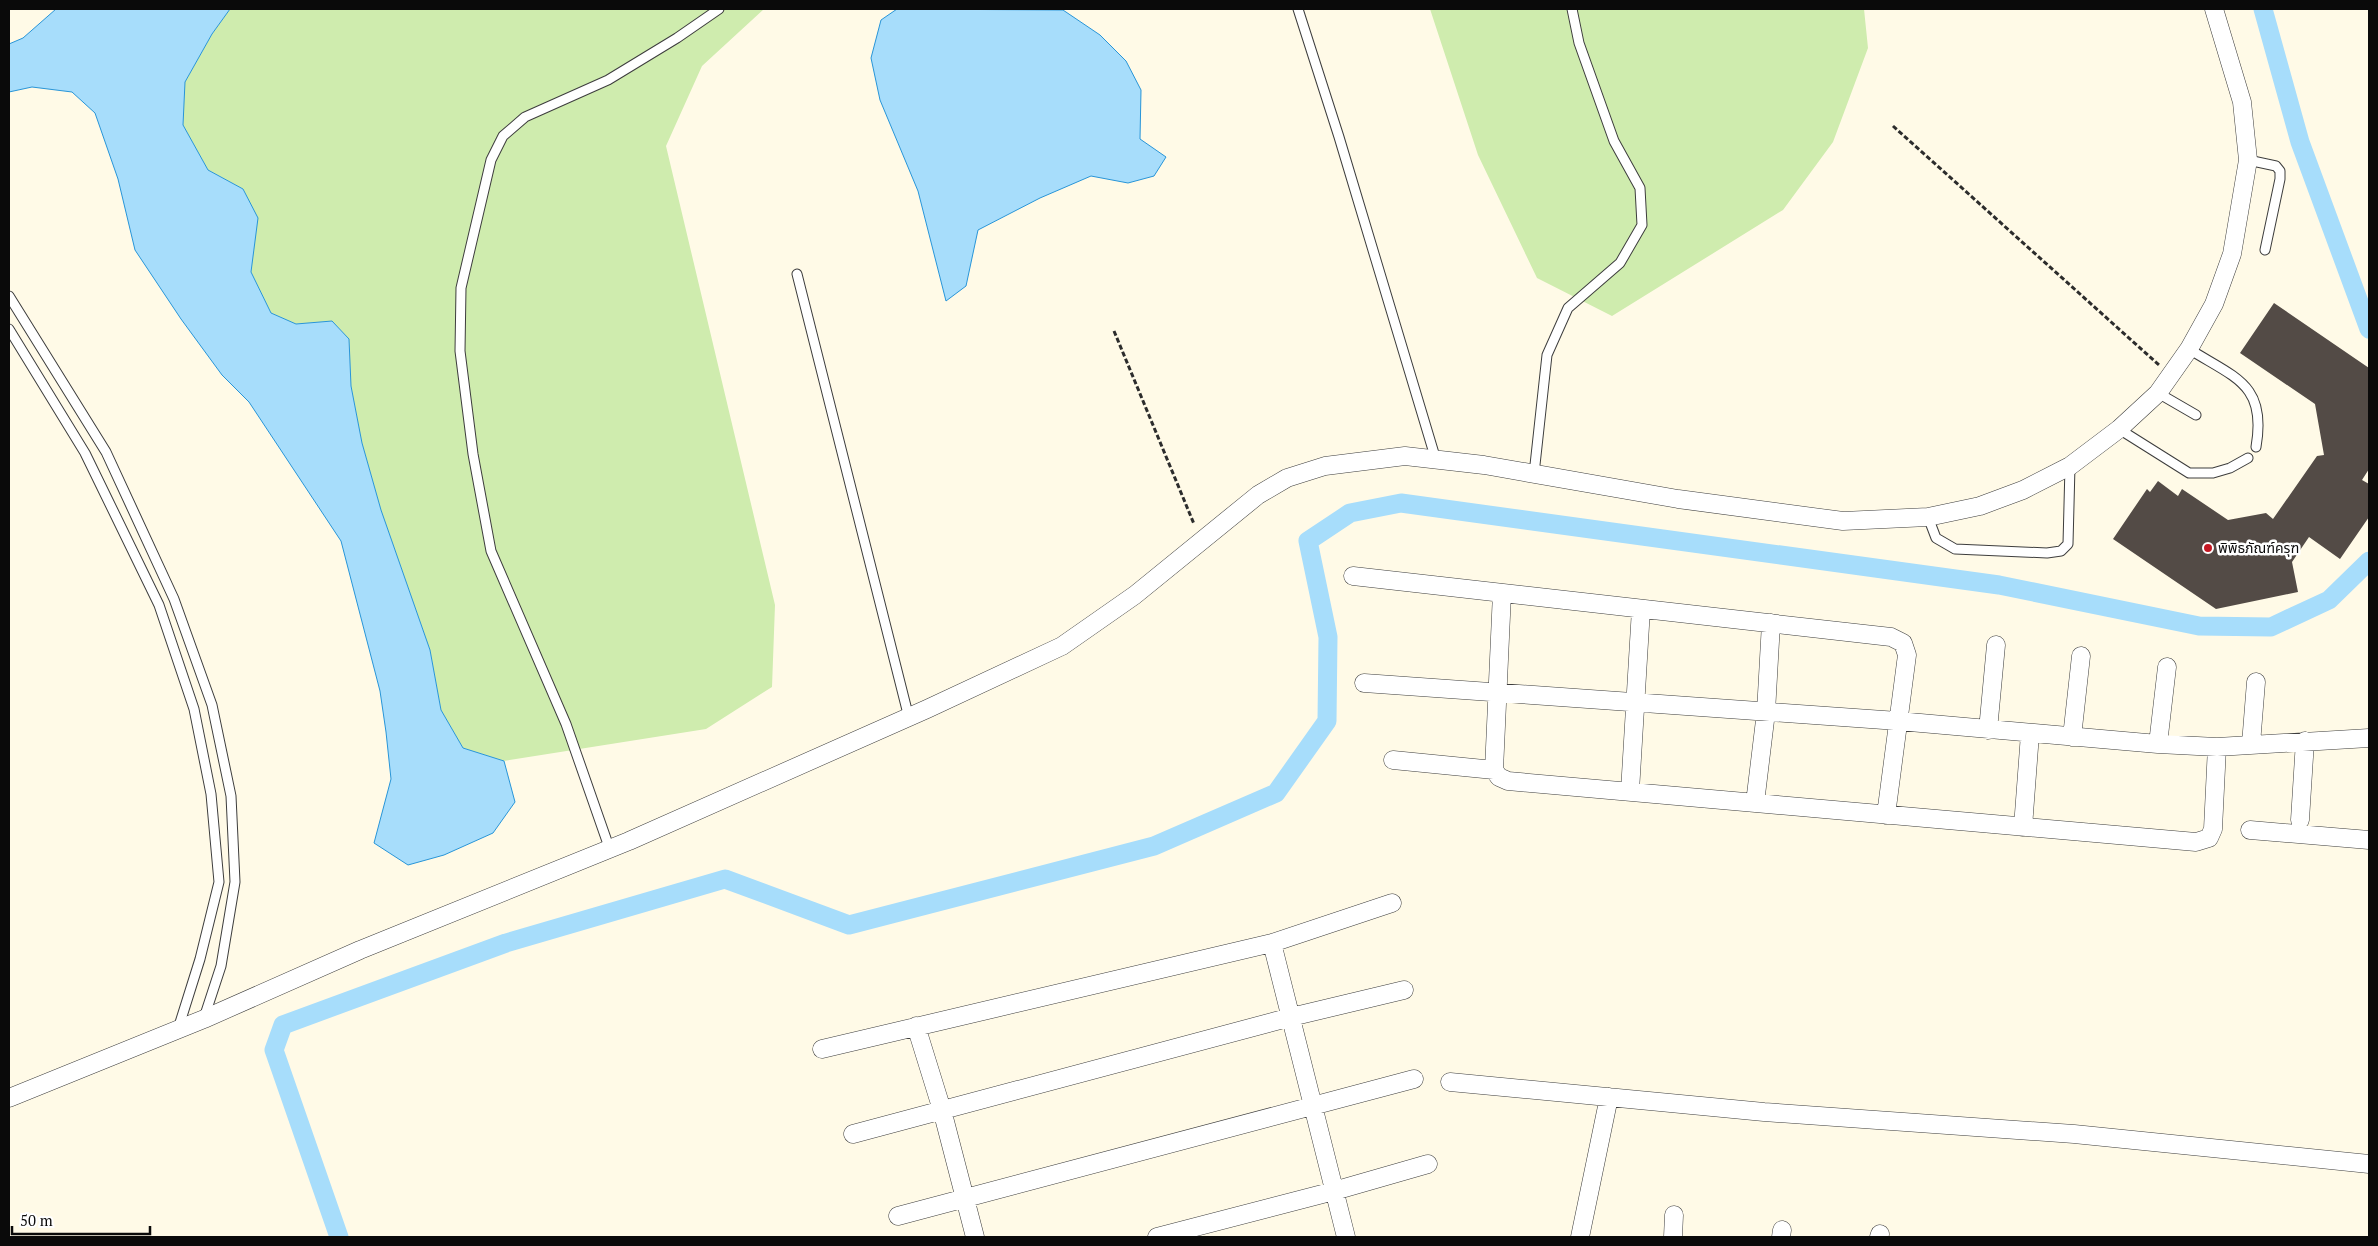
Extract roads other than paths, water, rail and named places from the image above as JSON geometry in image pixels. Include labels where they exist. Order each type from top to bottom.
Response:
[{"type":"street","points":[[9,1098],[204,1019],[360,950],[609,847],[629,841],[909,718],[1062,646],[1135,595],[1258,495],[1287,478],[1325,466],[1405,456],[1534,474],[1678,499],[1843,521],[1928,517],[1980,506],[2023,490],[2070,466],[2119,429],[2158,392],[2188,349],[2214,304],[2232,254],[2248,160],[2242,102],[2214,9]]},
{"type":"street","points":[[1353,576],[1891,637],[1903,643],[1907,655],[1886,815]]},
{"type":"street","points":[[1502,593],[1494,770],[1499,777],[1508,780],[2196,842],[2209,838],[2213,829],[2217,747]]},
{"type":"street","points":[[1630,792],[1641,609]]},
{"type":"street","points":[[1755,803],[1766,712],[1771,623]]},
{"type":"street","points":[[1988,730],[1996,645]]},
{"type":"street","points":[[2072,737],[2081,656]]},
{"type":"street","points":[[2158,744],[2167,667]]},
{"type":"street","points":[[2251,744],[2256,682]]},
{"type":"street","points":[[1364,683],[1497,694],[1898,721],[2158,744],[2217,747],[2369,738]]},
{"type":"street","points":[[2024,827],[2030,734]]},
{"type":"street","points":[[2300,820],[2305,741]]},
{"type":"street","points":[[1393,760],[1494,770]]},
{"type":"street","points":[[2250,830],[2369,840]]},
{"type":"street","points":[[822,1049],[1272,943],[1392,903]]},
{"type":"street","points":[[1272,943],[1346,1237]]},
{"type":"street","points":[[853,1134],[1291,1017],[1404,990]]},
{"type":"street","points":[[916,1026],[942,1110],[975,1237]]},
{"type":"street","points":[[898,1216],[1414,1079]]},
{"type":"street","points":[[1450,1082],[1764,1112],[2074,1134],[2369,1164]]},
{"type":"street","points":[[1580,1237],[1609,1097]]},
{"type":"street","points":[[1156,1237],[1334,1192],[1428,1164]]},
{"type":"street","points":[[1673,1237],[1674,1215]]},
{"type":"lane","points":[[609,847],[566,724],[491,551],[473,454],[460,351],[461,288],[491,160],[502,136],[525,117],[608,80],[677,38],[719,9]]},
{"type":"lane","points":[[1298,9],[1339,137],[1436,460]]},
{"type":"lane","points":[[1534,474],[1547,355],[1550,348],[1568,308],[1620,262],[1642,225],[1640,188],[1614,142],[1579,43],[1572,9]]},
{"type":"lane","points":[[2248,160],[2276,166],[2280,171],[2265,250]]},
{"type":"lane","points":[[797,274],[909,718]]},
{"type":"lane","points":[[9,296],[106,452],[174,599],[212,705],[231,796],[235,882],[221,966],[204,1019]]},
{"type":"lane","points":[[9,329],[85,453],[159,605],[194,709],[211,794],[219,882],[200,959],[178,1029]]},
{"type":"lane","points":[[2188,349],[2243,383],[2255,400],[2259,413],[2256,447]]},
{"type":"lane","points":[[2158,392],[2196,415]]},
{"type":"lane","points":[[2119,429],[2188,473],[2213,473],[2230,468],[2248,458]]},
{"type":"lane","points":[[1928,517],[1936,538],[1955,549],[2047,553],[2060,551],[2068,544],[2070,466]]},
{"type":"water","points":[[56,9],[230,9],[212,34],[185,82],[183,125],[208,170],[243,189],[258,218],[251,272],[271,313],[296,324],[332,321],[349,339],[351,386],[362,443],[381,510],[430,650],[441,710],[463,748],[504,761],[515,802],[493,833],[444,855],[408,865],[374,843],[391,779],[386,732],[380,691],[341,541],[249,402],[222,375],[181,319],[135,250],[118,179],[95,113],[72,92],[32,87],[9,92],[9,44],[23,38]]},
{"type":"water","points":[[897,9],[1063,10],[1100,35],[1126,61],[1141,90],[1140,139],[1166,157],[1154,176],[1128,183],[1091,176],[1040,198],[978,230],[966,286],[946,301],[918,191],[880,100],[871,58],[881,20]]},
{"type":"waterway","points":[[2263,9],[2300,142],[2369,329]]},
{"type":"waterway","points":[[339,1237],[274,1050],[283,1025],[506,943],[725,879],[849,925],[1154,846],[1276,793],[1327,721],[1328,637],[1308,541],[1350,513],[1401,503],[1999,585],[2199,626],[2271,627],[2329,600],[2369,561]]},
{"type":"place","name":"พิพิธภัณฑ์ครุฑ","points":[[2208,548]]}]
